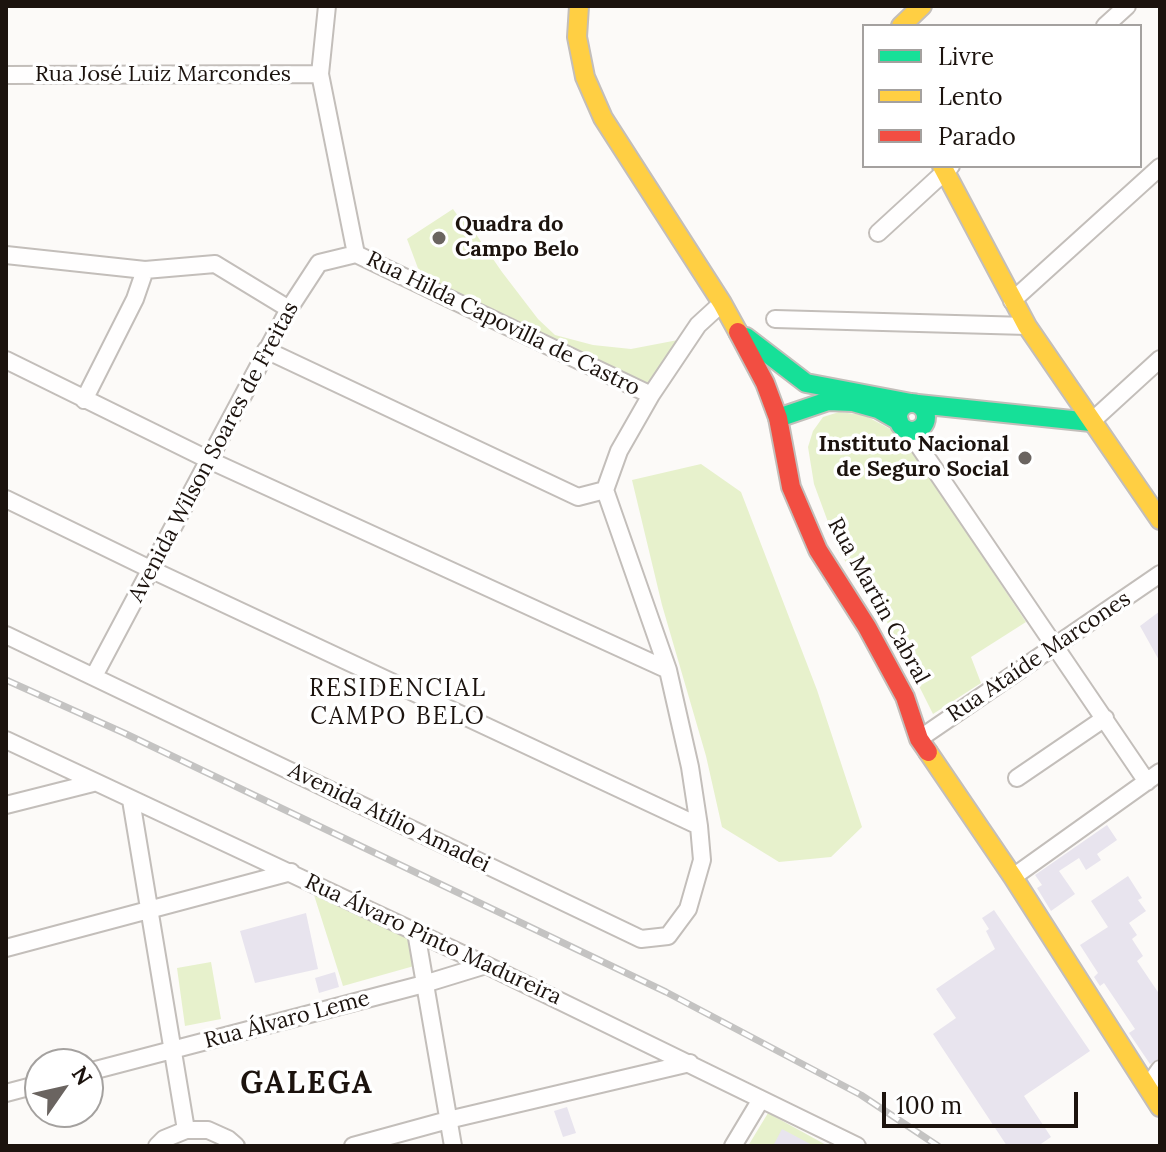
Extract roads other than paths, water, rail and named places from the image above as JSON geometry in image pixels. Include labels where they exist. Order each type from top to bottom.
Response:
[{"type":"main road","name":"Rua Martin Cabral","points":[[579,6],[577,37],[585,77],[603,118],[722,303],[765,383],[778,418],[791,487],[818,550],[867,627],[905,697],[919,739],[1013,877],[1155,1100]]},
{"type":"main road","points":[[903,24],[922,6]]},
{"type":"main road","points":[[946,168],[1027,326],[1160,520]]},
{"type":"main road","points":[[736,328],[806,383],[914,417]]},
{"type":"main road","points":[[765,383],[786,370]]},
{"type":"main road","points":[[804,407],[808,398],[806,383]]},
{"type":"main road","points":[[778,418],[828,401],[853,402],[914,417],[960,408],[1091,422]]},
{"type":"street","points":[[327,6],[320,74],[356,254]]},
{"type":"street","points":[[1107,24],[1127,6]]},
{"type":"street","name":"Rua José Luiz Marcondes","points":[[6,75],[320,74]]},
{"type":"street","points":[[1012,301],[1160,167]]},
{"type":"street","points":[[878,233],[946,168]]},
{"type":"street","name":"Avenida Wilson Soares de Freitas","points":[[94,676],[289,309],[319,263],[356,254]]},
{"type":"street","name":"Rua Hilda Capovilla de Castro","points":[[356,254],[651,395]]},
{"type":"street","points":[[6,255],[145,270],[215,264],[289,309]]},
{"type":"street","points":[[84,400],[135,299],[145,270]]},
{"type":"street","points":[[266,350],[578,497],[605,490],[619,451],[651,395],[698,325],[722,303]]},
{"type":"street","points":[[775,319],[1027,326]]},
{"type":"street","points":[[1091,422],[1160,359]]},
{"type":"street","points":[[6,360],[209,460],[668,670]]},
{"type":"street","points":[[914,417],[933,466],[1105,718],[1153,777],[1013,877]]},
{"type":"street","name":"Avenida Atílio Amadei","points":[[6,635],[641,939],[668,936],[688,909],[702,860],[699,826],[690,767],[668,670],[605,490]]},
{"type":"street","points":[[6,499],[699,826]]},
{"type":"street","name":"Rua Ataíde Marcones","points":[[919,739],[1160,574]]},
{"type":"street","points":[[1017,778],[1105,718]]},
{"type":"street","name":"Rua Álvaro Pinto Madureira","points":[[6,740],[486,965],[857,1146]]},
{"type":"street","points":[[6,805],[93,783]]},
{"type":"street","points":[[131,800],[186,1130]]},
{"type":"street","points":[[6,948],[291,872]]},
{"type":"street","points":[[416,932],[453,1146]]},
{"type":"street","name":"Rua Álvaro Leme","points":[[104,1068],[486,965]]},
{"type":"street","points":[[353,1146],[448,1120],[690,1063]]},
{"type":"street","points":[[1155,1100],[1153,1079],[1160,1069]]},
{"type":"street","points":[[733,1146],[760,1101]]},
{"type":"street","points":[[157,1146],[164,1139],[186,1130],[208,1130],[236,1146]]},
{"type":"railway","points":[[6,680],[124,733],[666,992],[861,1095],[938,1146]]},
{"type":"place","name":"Quadra do Campo Belo","points":[[439,238]]},
{"type":"place","name":"Instituto Nacional de Seguro Social","points":[[1025,458]]},
{"type":"district","name":"RESIDENCIAL CAMPO BELO","points":[[398,703]]},
{"type":"district","name":"GALEGA","points":[[307,1084]]}]
